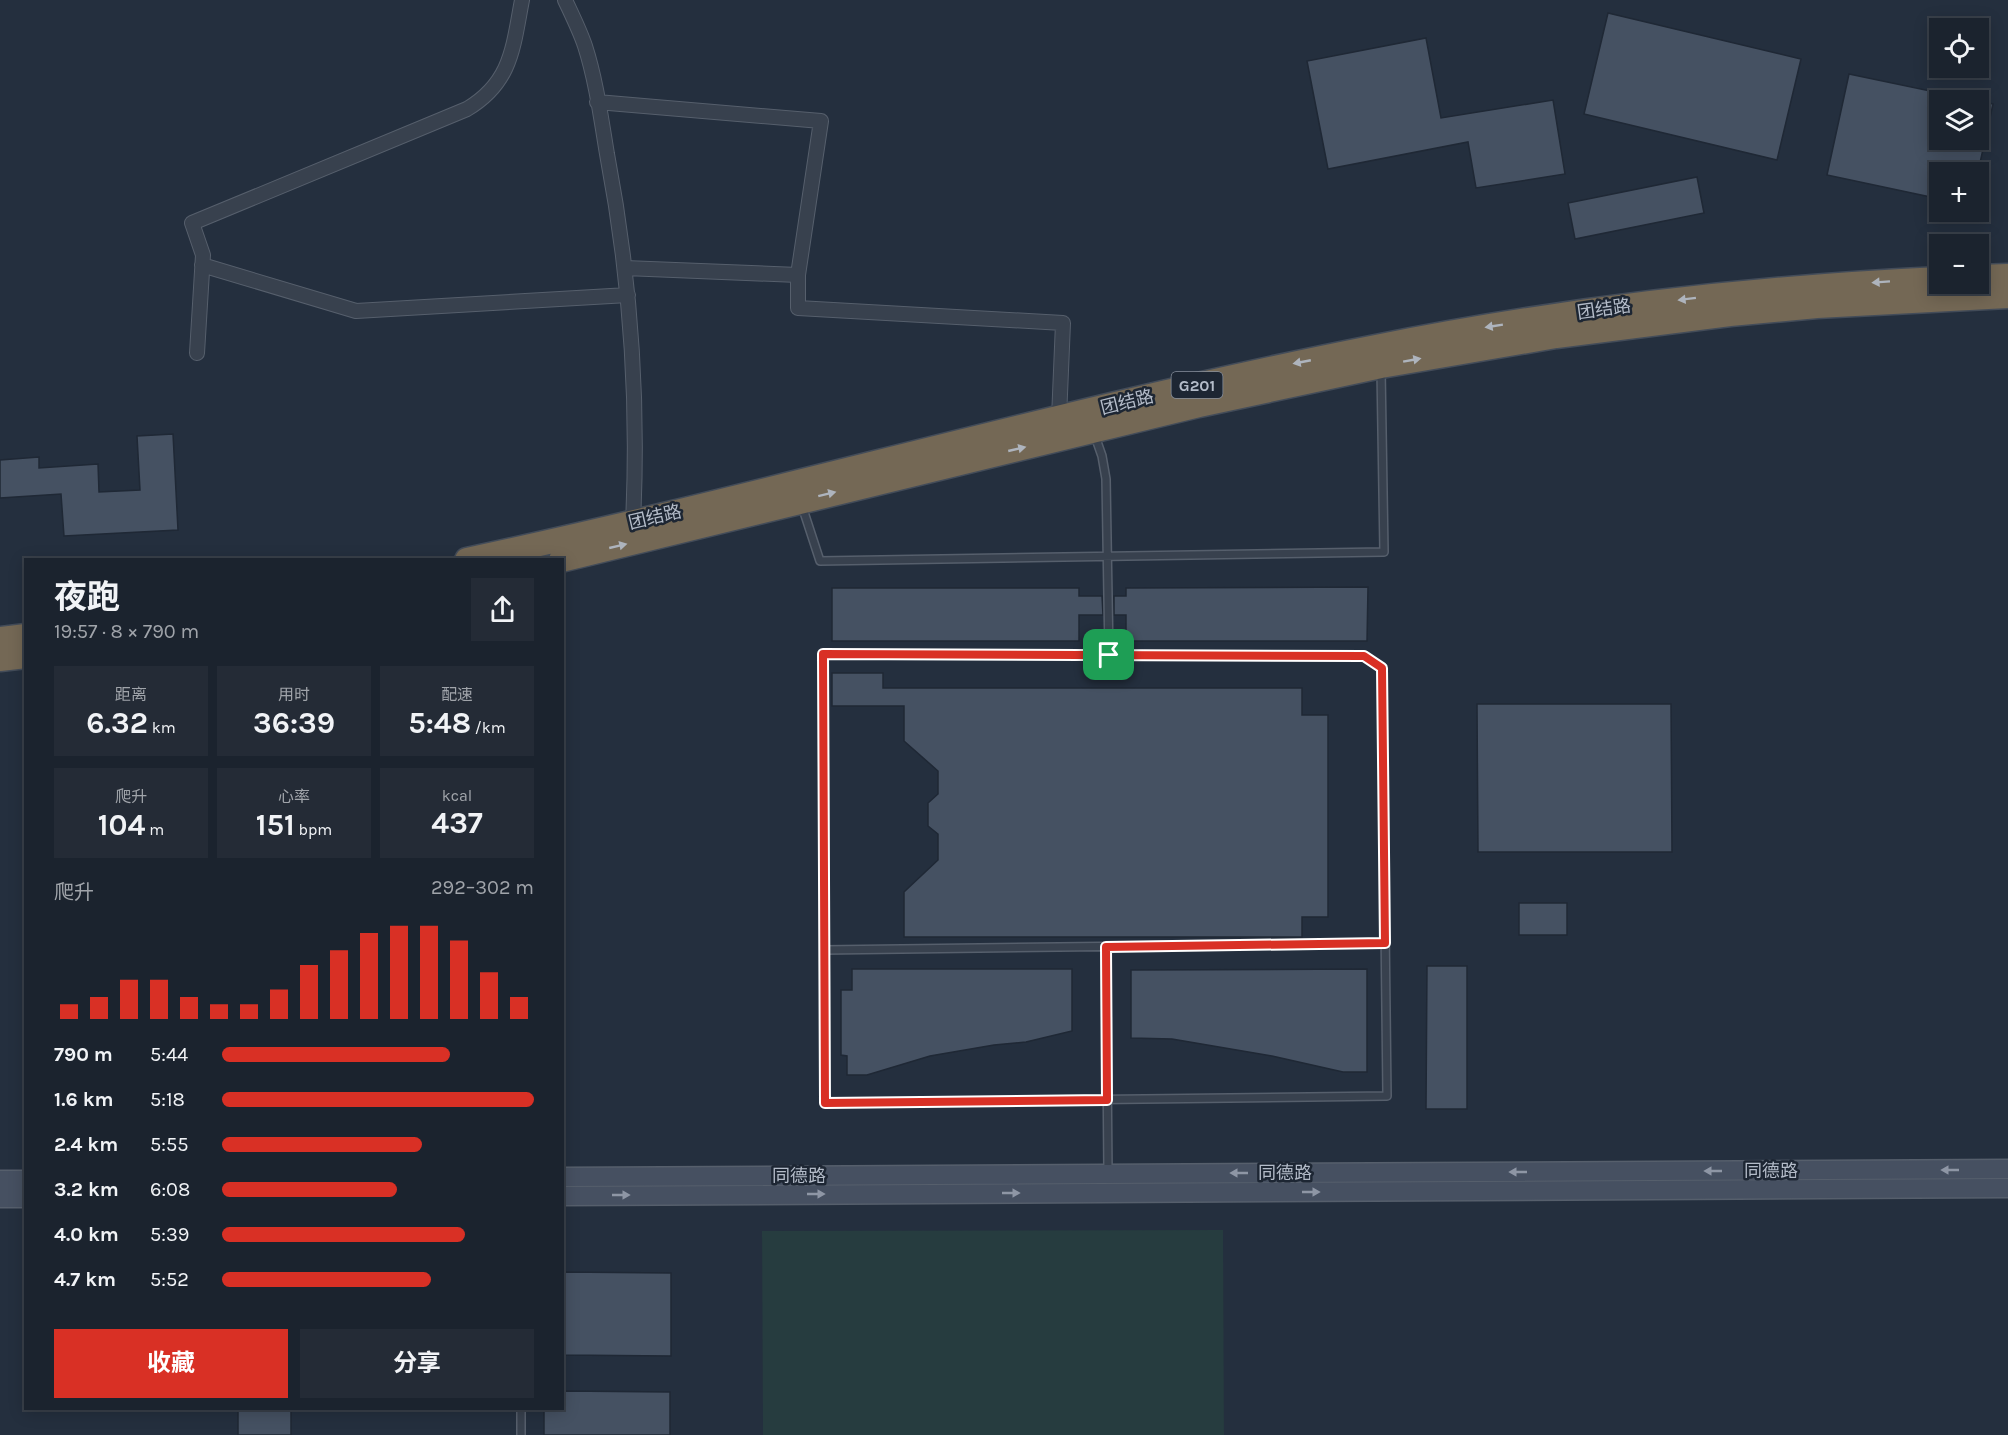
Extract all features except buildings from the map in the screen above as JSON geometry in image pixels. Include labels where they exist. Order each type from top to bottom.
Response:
[{"type":"highway","points":[[1989,277],[2008,276]]},
{"type":"highway","name":"团结路","points":[[476,558],[1284,365],[1397,343],[1531,320],[1728,294],[1929,280]]},
{"type":"highway","name":"团结路","points":[[564,559],[1093,431],[1381,366],[1556,336],[1730,314],[2008,296]]},
{"type":"highway","points":[[0,639],[24,636]]},
{"type":"highway","points":[[0,659],[24,656]]},
{"type":"main road","name":"同德路","points":[[564,1177],[2008,1169]]},
{"type":"main road","points":[[0,1180],[24,1180]]},
{"type":"main road","name":"同德路","points":[[564,1196],[2008,1188]]},
{"type":"main road","points":[[0,1198],[24,1198]]},
{"type":"street","points":[[197,353],[202,255],[192,222],[477,103],[494,86],[511,58],[522,0]]},
{"type":"street","points":[[565,0],[585,46],[611,173],[625,268],[635,398],[636,448],[633,522]]},
{"type":"street","points":[[597,102],[821,121],[798,275],[798,308],[1063,323],[1059,418]]},
{"type":"street","points":[[202,265],[356,310],[628,295]]},
{"type":"street","points":[[625,268],[798,275]]},
{"type":"lane","points":[[801,501],[820,561],[1384,552],[1381,366]]},
{"type":"lane","points":[[1093,431],[1102,456],[1106,479],[1109,655]]},
{"type":"lane","points":[[823,654],[1364,656],[1382,668],[1385,943],[1387,1096],[825,1103],[823,654]]},
{"type":"lane","points":[[824,950],[1385,943]]},
{"type":"lane","points":[[1106,947],[1108,1174]]},
{"type":"lane","points":[[521,1410],[521,1435]]},
{"type":"green space","points":[[1223,1230],[1224,1435],[763,1435],[762,1231]]},
{"type":"route","points":[[823,654],[1109,655],[1364,656],[1382,668],[1385,943],[1106,947],[1107,1100],[825,1103],[823,654]]}]
